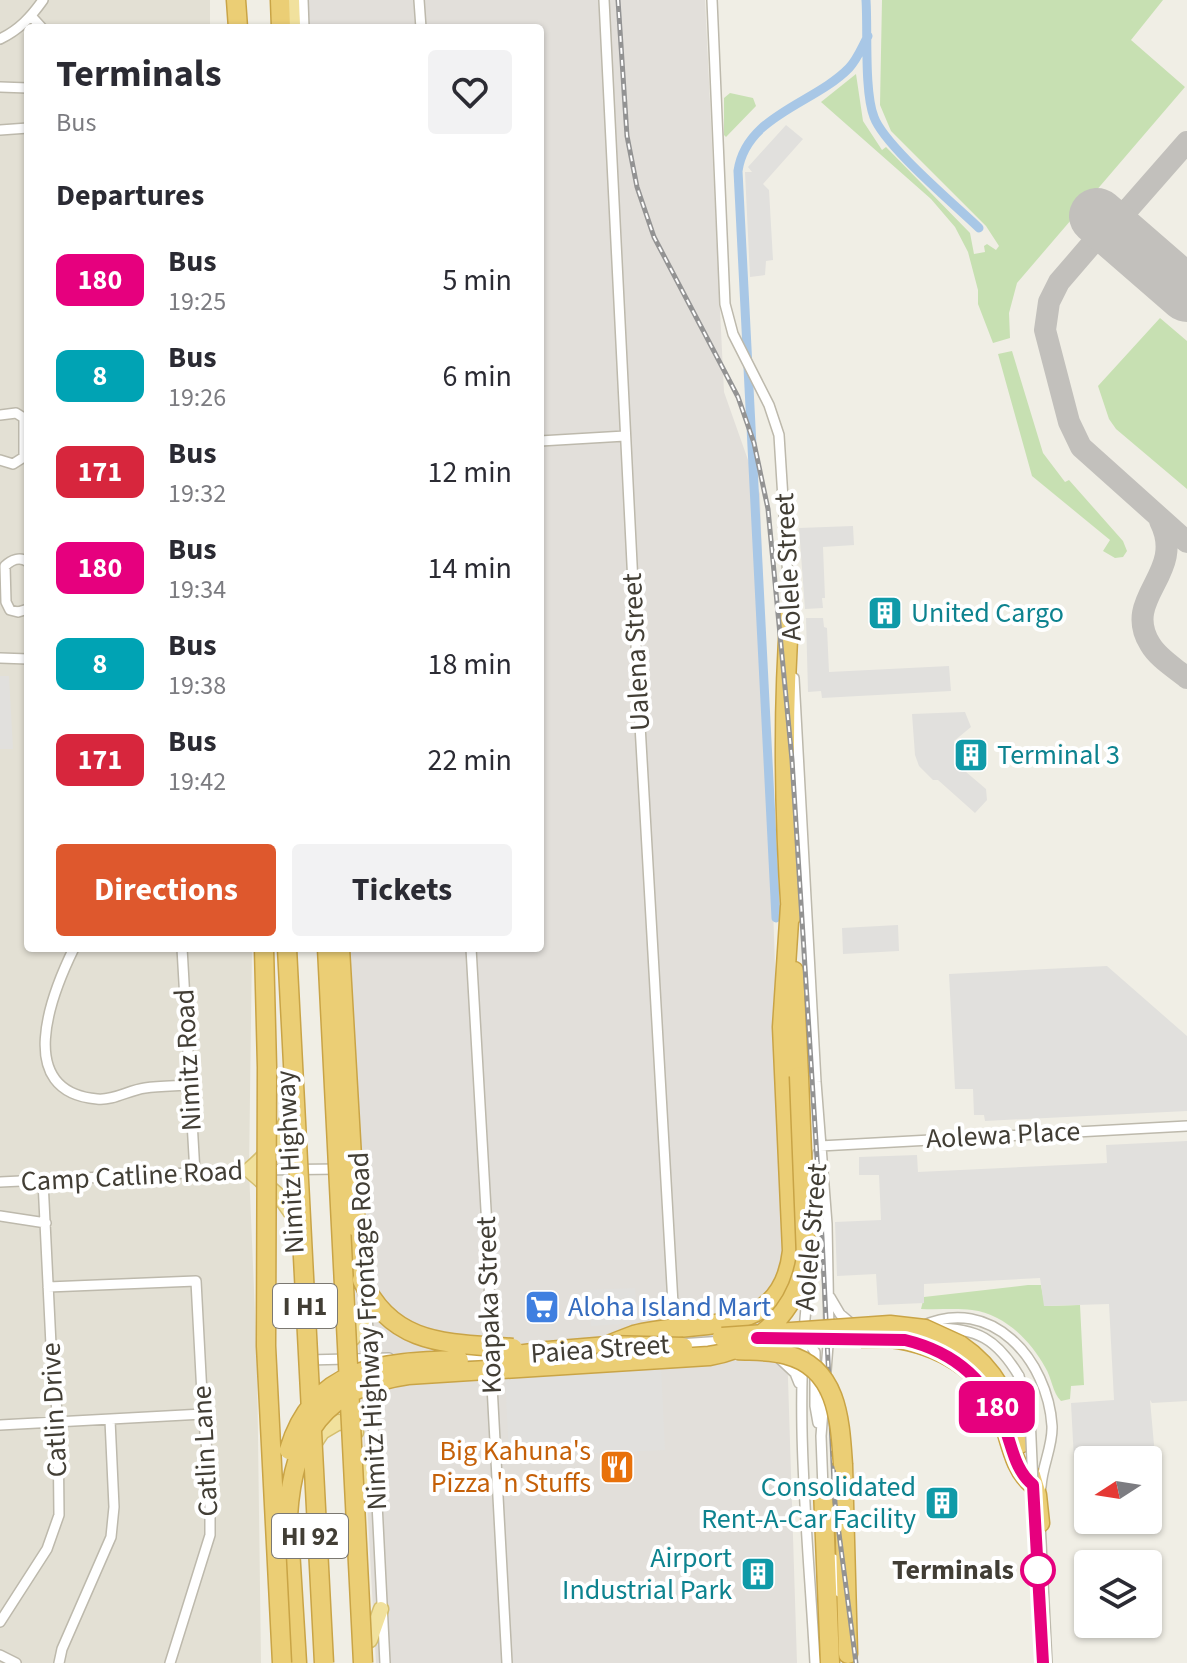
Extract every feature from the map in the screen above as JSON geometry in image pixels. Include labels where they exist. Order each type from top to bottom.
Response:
[{"type":"highway","points":[[236,0],[238,24]]},
{"type":"highway","points":[[280,0],[281,24]]},
{"type":"highway","points":[[607,1345],[636,1335],[738,1321],[769,1302],[788,1273],[792,1251],[790,906],[784,729],[790,611]]},
{"type":"highway","points":[[264,952],[266,1346],[282,1663]]},
{"type":"highway","name":"I H1","points":[[287,952],[324,1663]]},
{"type":"highway","name":"I H1","points":[[327,952],[363,1663]]},
{"type":"highway","points":[[338,952],[357,1253],[368,1292],[394,1323],[435,1342],[548,1351]]},
{"type":"highway","points":[[288,1516],[296,1457],[305,1439],[330,1407],[366,1384],[408,1375],[709,1356],[741,1347],[768,1329],[792,1300],[802,1278],[806,1257],[791,1076]]},
{"type":"highway","points":[[721,1339],[841,1327],[902,1325],[946,1336],[982,1362],[997,1380],[1015,1418],[1037,1495],[1040,1523]]},
{"type":"highway","points":[[297,1663],[286,1469],[294,1436],[311,1405],[336,1383],[374,1366],[481,1359],[607,1345],[721,1339],[890,1338],[922,1344],[965,1367],[986,1390],[1001,1415],[1018,1469],[1033,1485]]},
{"type":"highway","points":[[607,1345],[765,1352],[797,1358],[822,1376],[832,1392],[838,1412],[843,1465],[848,1658]]},
{"type":"highway","points":[[823,1489],[830,1663]]},
{"type":"main road","points":[[228,0],[229,24]]},
{"type":"main road","points":[[292,0],[293,24]]},
{"type":"main road","name":"Nimitz Highway","points":[[278,952],[316,1663]]},
{"type":"main road","name":"Nimitz Highway","points":[[338,952],[342,1169],[353,1338],[362,1358],[367,1444]]},
{"type":"main road","points":[[338,979],[350,1000]]},
{"type":"main road","points":[[288,1117],[281,1137],[270,1152],[249,1170],[280,1197],[294,1217]]},
{"type":"main road","points":[[342,1153],[358,1130]]},
{"type":"main road","points":[[353,1338],[367,1312]]},
{"type":"main road","points":[[306,1461],[322,1432],[339,1422],[355,1428],[367,1444]]},
{"type":"main road","name":"HI 92","points":[[367,1444],[361,1482],[371,1663]]},
{"type":"main road","points":[[370,1640],[381,1609]]},
{"type":"street","points":[[0,39],[32,17],[43,0]]},
{"type":"street","points":[[303,0],[304,24]]},
{"type":"street","points":[[419,0],[421,24]]},
{"type":"street","name":"Ualena Street","points":[[604,0],[673,1304]]},
{"type":"street","name":"Aolele Street","points":[[712,0],[724,295],[737,344],[774,416],[781,444],[820,1146],[825,1175],[829,1332],[821,1436],[823,1489],[848,1658]]},
{"type":"street","points":[[32,17],[38,24]]},
{"type":"street","points":[[0,87],[24,88]]},
{"type":"street","points":[[0,130],[24,128]]},
{"type":"street","points":[[0,415],[16,413],[24,416]]},
{"type":"street","points":[[544,441],[625,436]]},
{"type":"street","points":[[0,460],[13,464],[24,457]]},
{"type":"street","points":[[24,559],[13,560],[5,566],[6,602],[10,610],[24,610]]},
{"type":"street","points":[[0,658],[24,659]]},
{"type":"street","points":[[72,952],[54,989],[45,1028],[45,1054],[54,1080],[71,1095],[101,1100],[143,1088],[189,1085]]},
{"type":"street","name":"Nimitz Road","points":[[182,952],[195,1173]]},
{"type":"street","name":"Nimitz Highway Frontage Road","points":[[348,952],[367,1312],[362,1358]]},
{"type":"street","name":"Koapaka Street","points":[[471,952],[507,1663]]},
{"type":"street","name":"Aolewa Place","points":[[820,1146],[1187,1126]]},
{"type":"street","name":"Aolele Street","points":[[815,1663],[800,1386],[812,1259],[815,1166],[820,1146]]},
{"type":"street","name":"Camp Catline Road","points":[[0,1182],[249,1170],[360,1170]]},
{"type":"street","name":"Catlin Drive","points":[[0,1622],[47,1549],[59,1515],[58,1423],[43,1181]]},
{"type":"street","points":[[0,1216],[46,1223]]},
{"type":"street","name":"Catlin Lane","points":[[48,1287],[196,1281],[210,1479],[210,1535],[170,1663]]},
{"type":"street","points":[[829,1294],[840,1314],[854,1325],[868,1330]]},
{"type":"street","points":[[919,1328],[936,1320],[960,1318],[979,1320],[1008,1335],[1034,1367],[1046,1394],[1052,1437],[1042,1473],[1040,1523],[1045,1663]]},
{"type":"street","points":[[919,1328],[953,1328],[977,1333],[1000,1348],[1019,1376],[1030,1416],[1045,1663]]},
{"type":"street","name":"Paiea Street","points":[[300,1361],[490,1357],[919,1328]]},
{"type":"street","points":[[803,1335],[815,1352],[815,1406],[821,1436]]},
{"type":"street","points":[[721,1339],[757,1357],[779,1358],[795,1373],[800,1386]]},
{"type":"street","points":[[0,1423],[58,1423],[203,1414]]},
{"type":"street","points":[[59,1663],[62,1649],[111,1537],[114,1507],[110,1420]]},
{"type":"street","name":"Nimitz Highway Frontage Road","points":[[367,1444],[385,1663]]},
{"type":"street","points":[[0,1655],[16,1663]]},
{"type":"shaded area","points":[[0,0],[210,0],[210,24],[24,24],[24,952],[252,952],[249,1170],[257,1361],[261,1663],[0,1663]]},
{"type":"shaded area","points":[[300,0],[705,0],[724,392],[760,494],[797,1663],[376,1663],[340,952],[544,952],[544,24],[301,24]]},
{"type":"shaded area","points":[[786,125],[803,139],[763,184],[769,190],[773,260],[766,261],[765,275],[750,277],[745,172],[752,172],[748,167]]},
{"type":"shaded area","points":[[853,526],[854,545],[823,547],[823,608],[805,609],[799,528]]},
{"type":"shaded area","points":[[806,618],[823,618],[824,627],[827,628],[829,672],[949,666],[951,691],[822,698],[821,691],[808,692]]},
{"type":"shaded area","points":[[0,676],[9,676],[13,749],[0,749]]},
{"type":"shaded area","points":[[965,712],[971,727],[954,741],[959,766],[986,789],[987,800],[975,813],[938,780],[933,780],[919,766],[915,755],[912,714]]},
{"type":"shaded area","points":[[898,925],[899,951],[843,954],[842,928]]},
{"type":"shaded area","points":[[1107,966],[1187,1036],[1187,1111],[985,1121],[984,1115],[974,1115],[973,1089],[955,1089],[949,974]]},
{"type":"shaded area","points":[[1187,1141],[1187,1401],[1152,1403],[1150,1400],[1154,1446],[1074,1446],[1074,1461],[1071,1403],[1114,1400],[1109,1304],[1044,1306],[1040,1278],[924,1284],[924,1303],[878,1305],[876,1274],[837,1276],[835,1222],[881,1220],[879,1175],[859,1175],[859,1157],[917,1155],[918,1172],[1107,1163],[1106,1145]]},
{"type":"shaded area","points":[[635,1288],[638,1323],[591,1326],[589,1290]]},
{"type":"shaded area","points":[[661,1367],[665,1450],[509,1457],[505,1374]]},
{"type":"green space","points":[[882,0],[1163,0],[1131,40],[1185,87],[1017,283],[1009,313],[1010,338],[993,343],[978,304],[978,290],[968,252],[955,227],[931,199],[821,102],[856,74],[863,121],[882,150],[886,147],[970,233],[974,254],[985,252],[984,246],[987,244],[996,250],[999,246],[986,226],[891,131],[880,105]]},
{"type":"green space","points":[[730,93],[753,98],[756,106],[726,137],[724,98]]},
{"type":"green space","points":[[1160,318],[1187,341],[1187,489],[1116,429],[1109,419],[1098,386]]},
{"type":"green space","points":[[1012,351],[1043,453],[1065,482],[1069,480],[1123,541],[1127,551],[1123,557],[1115,558],[1103,551],[1110,540],[1032,476],[998,354]]},
{"type":"green space","points":[[1041,1285],[1045,1306],[1080,1305],[1084,1385],[1071,1386],[1070,1399],[1061,1401],[1039,1357],[1024,1338],[1005,1323],[984,1312],[972,1310],[921,1309],[924,1297]]},
{"type":"waterway","points":[[866,0],[868,77],[874,117],[880,129],[905,158],[979,228]]},
{"type":"waterway","points":[[776,918],[738,171],[744,152],[754,136],[767,123],[849,68],[868,36]]},
{"type":"taxiway","points":[[1187,142],[1059,282],[1049,302],[1045,330],[1069,422],[1081,447],[1187,542]]},
{"type":"taxiway","points":[[1160,521],[1166,540],[1166,556],[1143,612],[1143,627],[1157,654],[1187,678]]},
{"type":"runway","points":[[1097,216],[1187,294]]},
{"type":"railway","points":[[618,0],[627,136],[637,187],[654,237],[738,397],[754,443],[768,509],[792,760],[835,1503],[856,1663]]},
{"type":"bus line","name":"180","points":[[757,1338],[905,1340],[940,1351],[976,1378],[1001,1415],[1018,1469],[1033,1485],[1043,1663]]},
{"type":"place","name":"United Cargo","points":[[885,613]]},
{"type":"place","name":"Terminal 3","points":[[971,755]]},
{"type":"place","name":"Aloha Island Mart","points":[[542,1307]]},
{"type":"place","name":"Big Kahuna's Pizza 'n Stuffs","points":[[617,1467]]},
{"type":"place","name":"Consolidated Rent-A-Car Facility","points":[[942,1503]]},
{"type":"place","name":"Terminals","points":[[1038,1570]]},
{"type":"place","name":"Airport Industrial Park","points":[[758,1574]]}]
